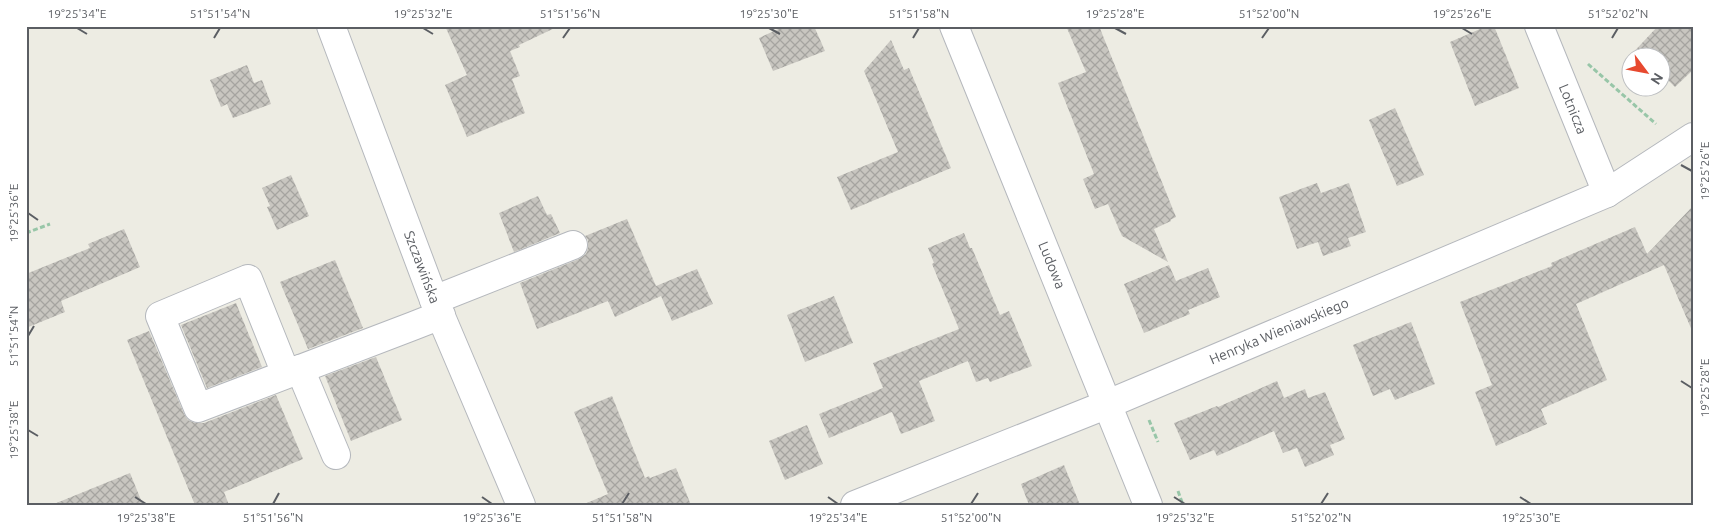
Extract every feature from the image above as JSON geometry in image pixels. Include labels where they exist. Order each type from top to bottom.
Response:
[{"type":"street","name":"Szczawińska","points":[[331,26],[438,308],[521,505]]},
{"type":"street","name":"Ludowa","points":[[954,26],[1148,505]]},
{"type":"street","name":"Lotnicza","points":[[1539,26],[1607,193]]},
{"type":"street","name":"Henryka Wieniawskiego","points":[[855,505],[1108,404],[1607,193],[1693,137]]},
{"type":"street","points":[[336,455],[294,371],[248,279],[160,316],[198,408],[294,371],[438,308],[573,244]]},
{"type":"path","points":[[1583,60],[1657,124]]},
{"type":"path","points":[[26,233],[50,224]]},
{"type":"building","points":[[445,26],[559,26],[510,51],[520,76],[512,79],[525,113],[467,137],[445,85],[467,75]]},
{"type":"building","points":[[785,26],[814,26],[825,51],[773,71],[759,38]]},
{"type":"building","points":[[1066,26],[1099,26],[1176,217],[1154,229],[1168,262],[1122,236],[1108,204],[1095,209],[1083,179],[1094,174],[1058,83],[1086,72]]},
{"type":"building","points":[[1487,26],[1494,26],[1519,88],[1475,106],[1450,42]]},
{"type":"building","points":[[1658,26],[1693,26],[1693,70],[1675,87],[1672,84],[1672,48],[1637,48]]},
{"type":"building","points":[[891,40],[904,70],[909,68],[951,168],[851,210],[837,177],[898,152],[864,71]]},
{"type":"building","points":[[247,65],[254,83],[262,80],[271,104],[233,118],[227,104],[221,107],[210,80]]},
{"type":"building","points":[[1395,108],[1424,175],[1397,186],[1369,120]]},
{"type":"building","points":[[291,175],[309,216],[277,230],[267,207],[270,206],[262,188]]},
{"type":"building","points":[[1317,183],[1321,193],[1349,183],[1366,232],[1348,238],[1351,246],[1323,256],[1318,242],[1297,249],[1279,197]]},
{"type":"building","points":[[538,196],[547,215],[551,214],[560,233],[514,252],[499,213]]},
{"type":"building","points":[[1693,206],[1693,333],[1664,265],[1576,304],[1607,380],[1541,409],[1547,424],[1496,446],[1475,392],[1492,385],[1460,302],[1552,266],[1551,263],[1635,227],[1647,254]]},
{"type":"building","points":[[627,219],[656,286],[697,269],[713,304],[672,321],[661,296],[615,317],[608,301],[537,329],[520,283],[579,259],[586,254],[588,248],[588,240],[585,236]]},
{"type":"building","points":[[124,229],[140,267],[61,301],[65,312],[26,328],[26,274],[90,248],[88,244]]},
{"type":"building","points":[[964,233],[1000,315],[1009,311],[1032,366],[990,382],[988,378],[976,382],[968,361],[919,381],[935,421],[901,434],[892,412],[829,438],[819,414],[883,388],[873,363],[959,329],[932,264],[934,263],[928,248]]},
{"type":"building","points":[[335,260],[363,328],[308,349],[280,282]]},
{"type":"building","points":[[1169,265],[1176,281],[1208,268],[1220,297],[1188,310],[1190,314],[1144,333],[1124,284]]},
{"type":"building","points":[[834,296],[853,343],[805,362],[787,315]]},
{"type":"building","points":[[236,303],[262,367],[207,388],[181,325]]},
{"type":"building","points":[[1411,322],[1435,384],[1395,400],[1390,389],[1373,396],[1353,345]]},
{"type":"building","points":[[149,331],[188,420],[195,423],[204,423],[276,395],[303,459],[224,492],[229,505],[195,505],[127,340]]},
{"type":"building","points":[[376,357],[402,420],[351,441],[325,376]]},
{"type":"building","points":[[1277,381],[1284,398],[1305,389],[1308,398],[1325,392],[1345,439],[1330,445],[1334,455],[1305,467],[1297,448],[1283,453],[1274,431],[1217,456],[1214,450],[1190,460],[1174,423],[1218,407]]},
{"type":"building","points":[[612,396],[645,478],[649,476],[650,478],[676,468],[691,505],[582,505],[608,494],[574,412]]},
{"type":"building","points":[[807,425],[823,464],[785,480],[769,441]]},
{"type":"building","points":[[1064,465],[1080,505],[1029,505],[1021,484]]},
{"type":"building","points":[[130,473],[143,505],[54,504]]}]
